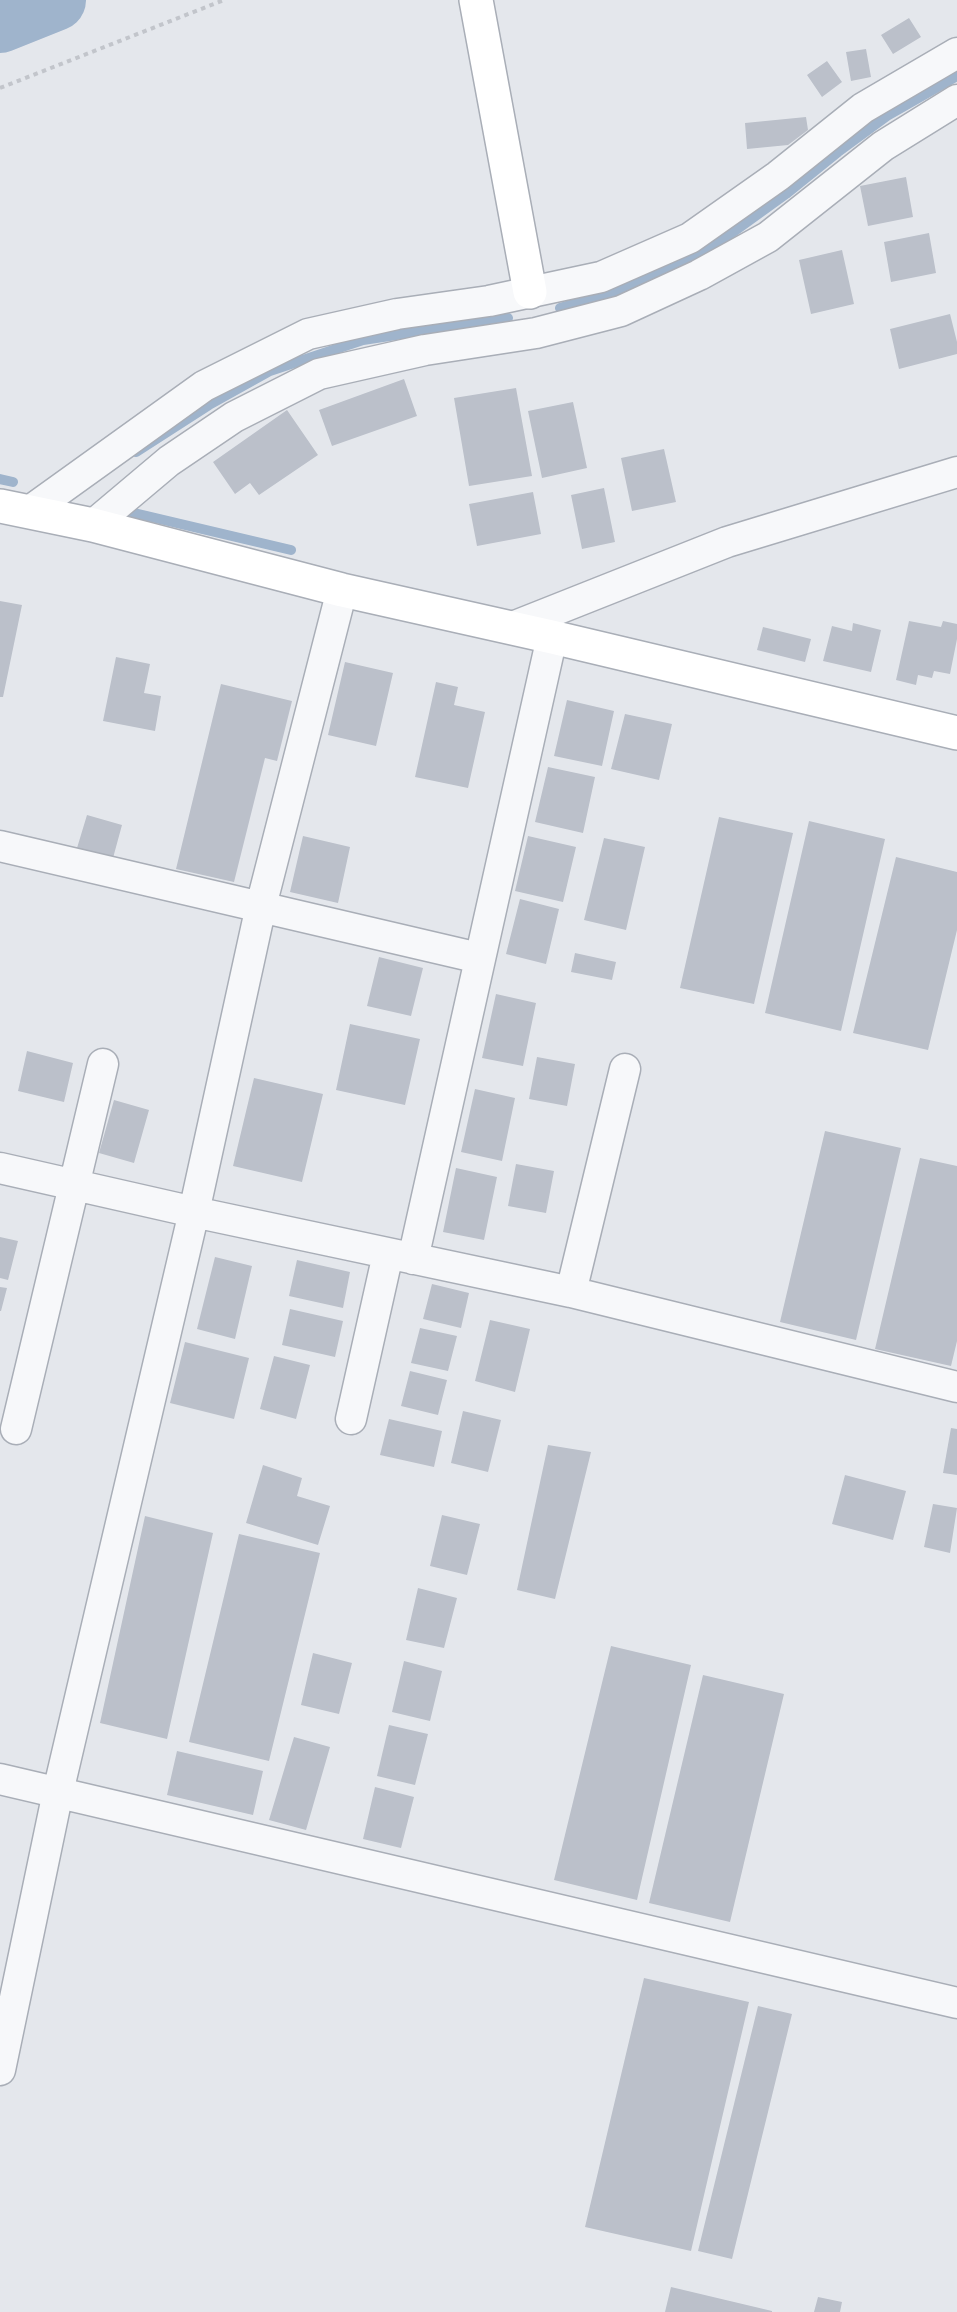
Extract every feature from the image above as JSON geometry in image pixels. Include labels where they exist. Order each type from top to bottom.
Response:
[{"type":"street","points":[[476,0],[536,333]]},
{"type":"street","points":[[15,509],[204,386],[308,334],[397,314],[489,301],[601,277],[690,238],[778,176],[863,108],[957,53]]},
{"type":"street","points":[[93,525],[169,460],[234,417],[319,374],[425,350],[536,333],[621,311],[699,275],[768,237],[883,146],[957,100]]},
{"type":"street","points":[[510,628],[727,542],[957,471]]},
{"type":"street","points":[[15,509],[93,525],[342,591],[552,637],[957,733]]},
{"type":"street","points":[[0,2070],[58,1792],[194,1212],[261,906],[342,591]]},
{"type":"street","points":[[351,1419],[401,1256],[479,958],[552,637]]},
{"type":"street","points":[[0,846],[479,958]]},
{"type":"street","points":[[16,1429],[103,1064]]},
{"type":"street","points":[[571,1292],[625,1069]]},
{"type":"street","points":[[0,1168],[194,1212],[571,1292],[957,1387]]},
{"type":"street","points":[[0,1779],[957,2003]]},
{"type":"path","points":[[0,88],[224,0]]},
{"type":"building","points":[[909,18],[921,37],[893,54],[881,35]]},
{"type":"building","points":[[866,49],[871,77],[851,81],[846,52]]},
{"type":"building","points":[[827,61],[842,82],[822,97],[807,75]]},
{"type":"building","points":[[806,117],[808,130],[788,145],[747,149],[745,123]]},
{"type":"building","points":[[906,177],[913,217],[868,226],[860,186]]},
{"type":"building","points":[[929,233],[936,273],[891,282],[884,242]]},
{"type":"building","points":[[842,250],[854,304],[811,314],[799,260]]},
{"type":"building","points":[[950,314],[957,342],[957,354],[899,369],[890,329]]},
{"type":"building","points":[[404,379],[417,416],[332,446],[319,410]]},
{"type":"building","points":[[516,388],[532,476],[469,486],[454,398]]},
{"type":"building","points":[[573,402],[587,468],[542,478],[528,411]]},
{"type":"building","points":[[287,410],[318,455],[259,495],[250,483],[235,494],[213,462]]},
{"type":"building","points":[[664,449],[676,502],[632,511],[621,458]]},
{"type":"building","points":[[604,488],[615,542],[582,549],[571,495]]},
{"type":"building","points":[[533,492],[541,534],[477,546],[469,504]]},
{"type":"building","points":[[0,601],[22,605],[3,697],[0,697]]},
{"type":"building","points":[[909,621],[941,627],[943,621],[957,624],[957,639],[950,674],[934,671],[932,678],[918,675],[916,685],[896,680]]},
{"type":"building","points":[[853,623],[881,630],[871,672],[823,661],[832,626],[852,631]]},
{"type":"building","points":[[763,627],[811,639],[805,662],[757,650]]},
{"type":"building","points":[[116,657],[150,664],[144,693],[161,696],[155,731],[103,721]]},
{"type":"building","points":[[345,662],[393,673],[376,746],[328,735]]},
{"type":"building","points":[[436,682],[458,687],[454,705],[485,712],[468,788],[415,777]]},
{"type":"building","points":[[221,684],[292,701],[277,761],[265,758],[234,882],[176,869]]},
{"type":"building","points":[[567,700],[614,711],[602,766],[554,756]]},
{"type":"building","points":[[625,714],[672,724],[659,780],[611,769]]},
{"type":"building","points":[[548,767],[595,777],[583,833],[535,822]]},
{"type":"building","points":[[87,815],[122,825],[113,858],[77,848]]},
{"type":"building","points":[[719,817],[793,833],[754,1004],[680,988]]},
{"type":"building","points":[[809,821],[885,839],[841,1031],[765,1013]]},
{"type":"building","points":[[303,836],[350,847],[338,903],[290,892]]},
{"type":"building","points":[[528,836],[576,847],[563,902],[515,891]]},
{"type":"building","points":[[604,838],[645,847],[626,930],[584,920]]},
{"type":"building","points":[[896,857],[957,872],[957,930],[928,1050],[853,1033]]},
{"type":"building","points":[[520,899],[559,909],[546,964],[506,954]]},
{"type":"building","points":[[575,953],[616,962],[612,980],[571,972]]},
{"type":"building","points":[[379,957],[423,968],[411,1016],[367,1006]]},
{"type":"building","points":[[496,994],[536,1003],[523,1066],[482,1058]]},
{"type":"building","points":[[350,1024],[420,1039],[405,1105],[336,1090]]},
{"type":"building","points":[[27,1051],[73,1063],[64,1102],[18,1091]]},
{"type":"building","points":[[537,1057],[575,1064],[567,1106],[529,1099]]},
{"type":"building","points":[[254,1078],[323,1094],[302,1182],[233,1166]]},
{"type":"building","points":[[475,1089],[515,1098],[502,1161],[461,1152]]},
{"type":"building","points":[[114,1100],[149,1110],[134,1163],[99,1153]]},
{"type":"building","points":[[825,1131],[901,1148],[856,1340],[780,1322]]},
{"type":"building","points":[[920,1158],[957,1166],[957,1341],[951,1366],[875,1349]]},
{"type":"building","points":[[516,1164],[554,1171],[546,1213],[508,1206]]},
{"type":"building","points":[[456,1168],[497,1177],[484,1240],[443,1232]]},
{"type":"building","points":[[0,1237],[18,1241],[8,1280],[0,1278]]},
{"type":"building","points":[[215,1257],[252,1266],[235,1339],[197,1329]]},
{"type":"building","points":[[297,1260],[350,1272],[343,1308],[289,1296]]},
{"type":"building","points":[[432,1284],[469,1293],[461,1328],[423,1319]]},
{"type":"building","points":[[0,1287],[7,1288],[1,1311],[0,1311]]},
{"type":"building","points":[[290,1309],[343,1321],[335,1357],[282,1345]]},
{"type":"building","points":[[490,1320],[530,1329],[515,1392],[475,1381]]},
{"type":"building","points":[[420,1328],[457,1336],[448,1371],[411,1363]]},
{"type":"building","points":[[185,1342],[249,1358],[234,1419],[170,1403]]},
{"type":"building","points":[[274,1356],[310,1365],[296,1419],[260,1409]]},
{"type":"building","points":[[410,1371],[447,1380],[438,1415],[401,1406]]},
{"type":"building","points":[[463,1411],[501,1420],[488,1472],[451,1463]]},
{"type":"building","points":[[389,1419],[442,1431],[434,1467],[380,1455]]},
{"type":"building","points":[[951,1428],[957,1429],[957,1475],[943,1473]]},
{"type":"building","points":[[548,1445],[591,1452],[555,1599],[517,1590]]},
{"type":"building","points":[[263,1465],[302,1478],[297,1496],[330,1506],[318,1545],[246,1523]]},
{"type":"building","points":[[845,1475],[906,1491],[893,1540],[832,1524]]},
{"type":"building","points":[[933,1504],[957,1508],[950,1553],[924,1547]]},
{"type":"building","points":[[442,1515],[480,1524],[467,1575],[430,1566]]},
{"type":"building","points":[[145,1516],[213,1533],[167,1739],[100,1723]]},
{"type":"building","points":[[239,1534],[320,1553],[269,1761],[189,1742]]},
{"type":"building","points":[[418,1588],[457,1598],[444,1648],[406,1640]]},
{"type":"building","points":[[611,1646],[691,1665],[637,1900],[554,1880]]},
{"type":"building","points":[[313,1653],[352,1663],[339,1714],[301,1705]]},
{"type":"building","points":[[404,1661],[442,1671],[430,1721],[392,1712]]},
{"type":"building","points":[[703,1675],[784,1694],[730,1922],[649,1903]]},
{"type":"building","points":[[389,1725],[428,1734],[415,1785],[377,1776]]},
{"type":"building","points":[[294,1737],[330,1747],[306,1830],[269,1820]]},
{"type":"building","points":[[177,1751],[263,1771],[253,1815],[167,1795]]},
{"type":"building","points":[[375,1787],[414,1797],[401,1848],[363,1839]]},
{"type":"building","points":[[644,1978],[749,2002],[691,2251],[585,2227]]},
{"type":"building","points":[[758,2006],[792,2014],[732,2259],[698,2251]]},
{"type":"building","points":[[671,2287],[772,2311],[772,2312],[665,2312]]},
{"type":"building","points":[[818,2297],[842,2302],[840,2312],[814,2312]]},
{"type":"waterway","points":[[0,22],[55,0]]},
{"type":"waterway","points":[[560,308],[622,289],[707,251],[786,194],[887,116],[957,76]]},
{"type":"waterway","points":[[136,452],[209,405],[270,371],[363,340],[508,318]]},
{"type":"waterway","points":[[0,479],[13,482]]},
{"type":"waterway","points":[[130,512],[291,550]]}]
